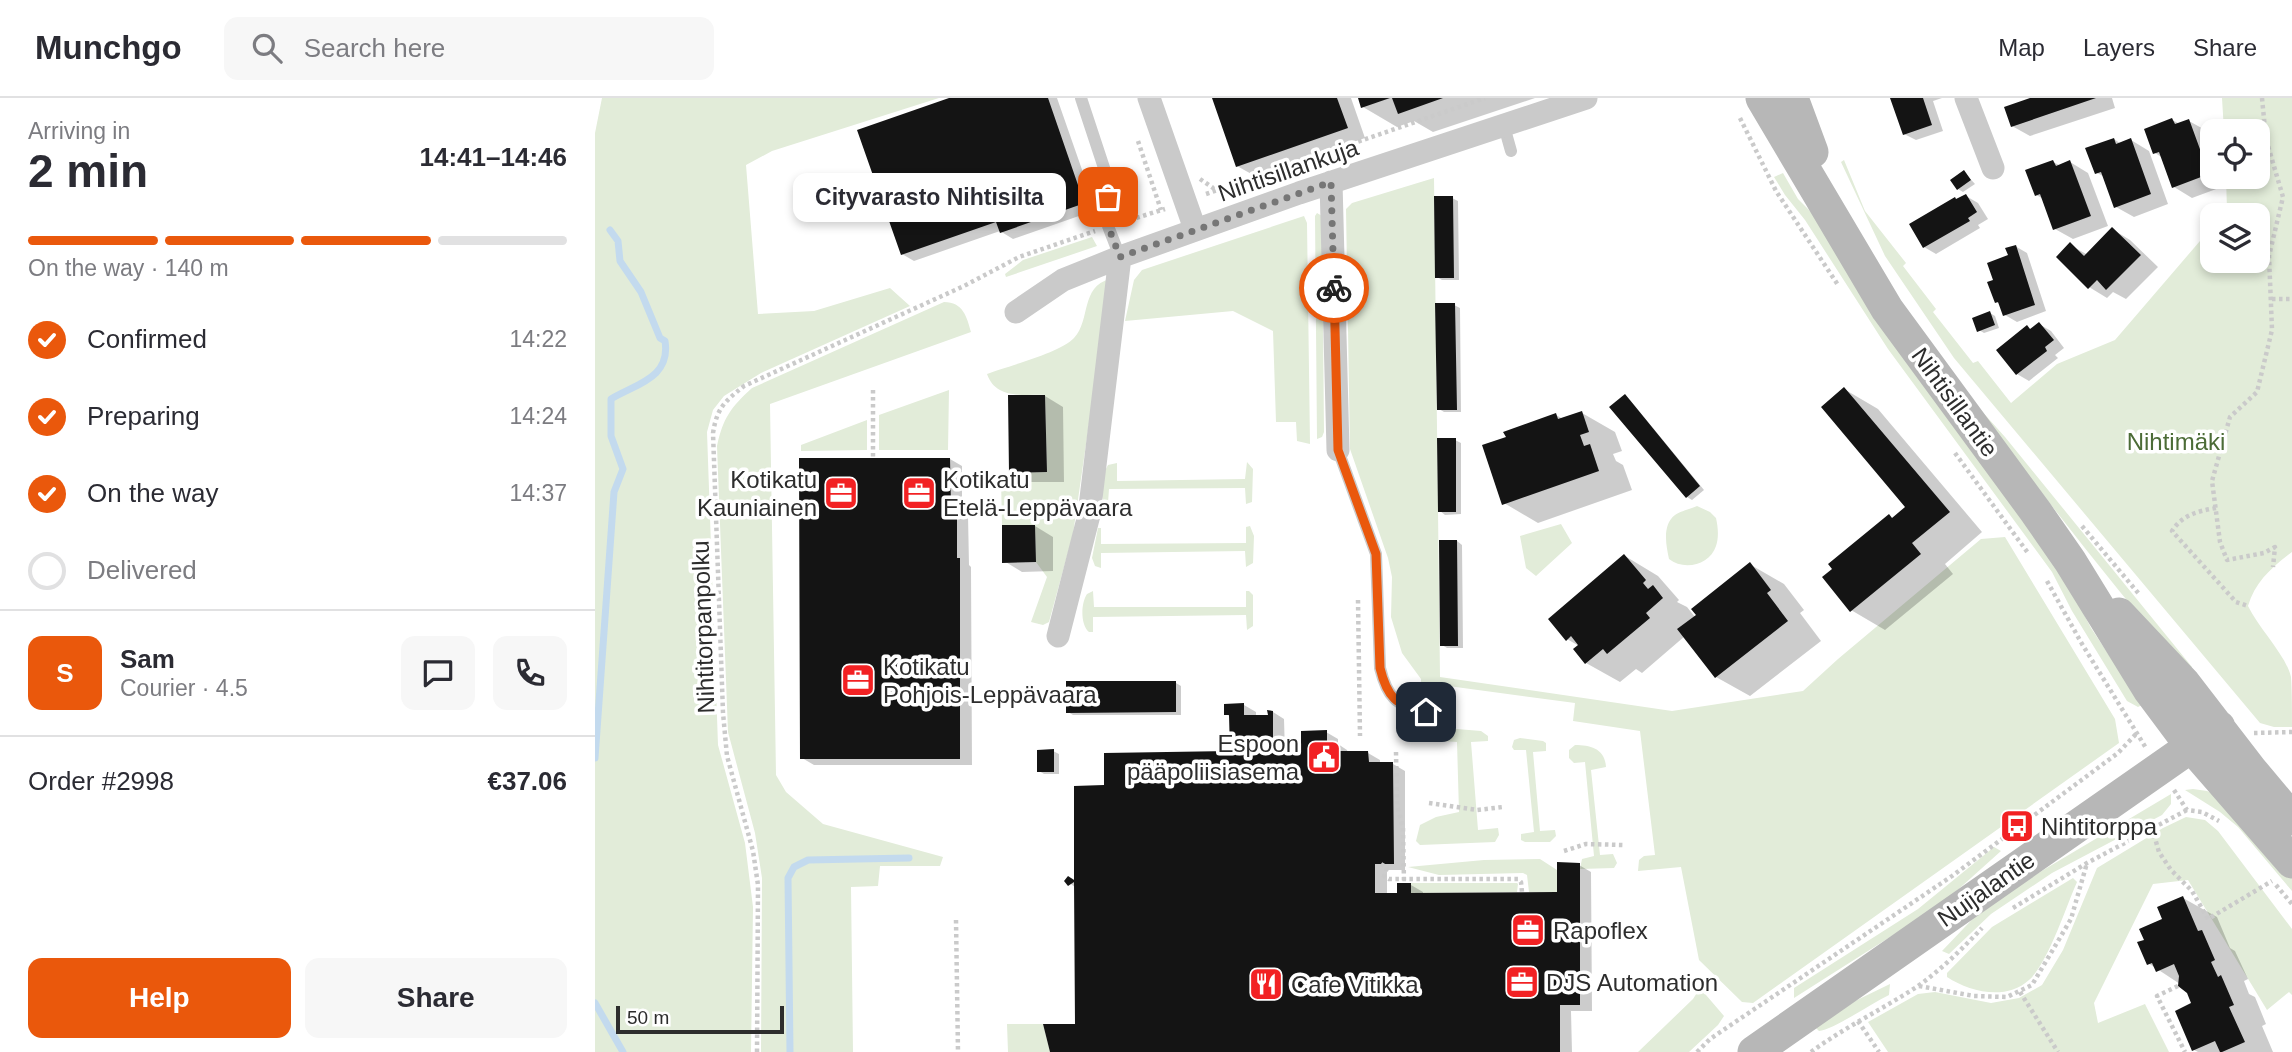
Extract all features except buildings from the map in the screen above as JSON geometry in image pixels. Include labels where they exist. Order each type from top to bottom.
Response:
[{"type":"street","points":[[1149,98],[1195,229]]},
{"type":"street","name":"Nihtisillankuja","points":[[1016,312],[1063,280],[1120,257],[1331,182],[1586,98]]},
{"type":"street","name":"Nihtisillantie","points":[[1762,98],[1887,309],[2070,561],[2150,691],[2276,871]]},
{"type":"street","name":"Nihtisillantie","points":[[1792,98],[1844,240]]},
{"type":"street","points":[[1965,98],[1993,167]]},
{"type":"street","points":[[1331,182],[1338,450]]},
{"type":"street","points":[[1058,636],[1076,576],[1089,515],[1120,257]]},
{"type":"street","name":"Nihtisillantie","points":[[2070,561],[2184,683],[2292,819]]},
{"type":"street","name":"Nuijalantie","points":[[1754,1052],[2219,727]]},
{"type":"lane","points":[[1081,98],[1110,187],[1108,226],[1120,257]]},
{"type":"lane","points":[[1504,126],[1511,151]]},
{"type":"lane","points":[[1338,450],[1376,554],[1380,668],[1384,686],[1393,699],[1411,709],[1426,712]]},
{"type":"path","name":"Nihtitorpanpolku","points":[[757,1052],[758,885],[753,851],[727,756],[723,713],[713,433],[716,414],[727,400],[744,386],[1019,257],[1485,98]]},
{"type":"path","points":[[2262,98],[2266,139],[2283,197],[2269,256],[2272,331],[2257,392],[2230,417],[2212,481],[2220,542],[2227,560],[2264,553],[2275,547],[2273,566]]},
{"type":"path","points":[[1136,135],[1161,210]]},
{"type":"path","points":[[2272,299],[2292,299]]},
{"type":"path","points":[[873,390],[873,458]]},
{"type":"path","points":[[2216,508],[2196,512],[2177,522],[2172,531],[2236,602],[2248,606]]},
{"type":"path","points":[[1358,589],[1360,736]]},
{"type":"path","points":[[2132,723],[2136,734],[2187,810]]},
{"type":"path","points":[[2259,733],[2292,732]]},
{"type":"path","points":[[1697,1052],[1720,1032],[1952,876],[2117,752],[2136,734]]},
{"type":"path","points":[[1396,752],[1397,805],[1403,828],[1404,884]]},
{"type":"path","points":[[1429,803],[1477,810],[1503,807]]},
{"type":"path","points":[[2009,910],[2087,863],[2187,810],[2221,822]]},
{"type":"path","points":[[2153,828],[2159,852],[2171,870],[2192,891],[2207,919],[2276,871],[2292,904]]},
{"type":"path","points":[[1565,850],[1586,844],[1623,845]]},
{"type":"path","points":[[1918,986],[1975,996],[2007,996],[2032,985],[2071,919],[2087,863]]},
{"type":"path","points":[[1381,864],[1387,868],[1384,876],[1388,880],[1518,879],[1522,892]]},
{"type":"path","points":[[955,920],[958,1052]]},
{"type":"path","points":[[1811,1052],[1857,1021],[1918,986],[1954,958],[1987,923]]},
{"type":"path","points":[[2178,986],[2157,996],[2185,1052]]},
{"type":"path","points":[[2020,992],[2058,1052]]},
{"type":"path","points":[[1857,1021],[1879,1052]]},
{"type":"green space","points":[[602,98],[939,98],[772,151],[746,165],[758,314],[814,311],[890,288],[910,306],[761,373],[724,396],[713,410],[707,432],[718,745],[745,843],[753,907],[751,1052],[595,1052],[595,133]]},
{"type":"green space","name":"Nihtimäki","points":[[2222,98],[2292,98],[2292,552],[2265,576],[2248,606],[2278,651],[2291,677],[2292,727],[2274,727],[2260,723],[1954,358],[1885,256],[1841,162],[1844,160],[1865,211],[1906,263],[1903,266],[1936,309],[1933,312],[1973,363],[1978,361],[2011,403],[2057,364],[2115,340],[2200,241],[2200,273],[2270,273],[2270,203],[2227,203],[2226,189],[2270,189],[2270,119],[2223,119]]},
{"type":"green space","points":[[1783,173],[1798,199],[1820,221],[2059,566],[2091,628],[2142,705],[2138,707],[2127,701],[2072,611],[2052,572],[1888,349],[1774,177]]},
{"type":"green space","points":[[1434,178],[1440,677],[1672,711],[1803,691],[1981,539],[2005,537],[2115,719],[2119,743],[1753,1003],[1742,1002],[1699,960],[1681,867],[1638,871],[1639,860],[1644,856],[1655,855],[1640,731],[1573,721],[1575,703],[1441,685],[1438,702],[1421,697],[1421,679],[1402,653],[1391,617],[1392,577],[1388,558],[1350,449],[1346,209],[1352,203]]},
{"type":"green space","points":[[1317,213],[1322,216],[1324,432],[1322,437],[1317,439],[1315,216]]},
{"type":"green space","points":[[1304,216],[1307,223],[1310,444],[1297,441],[1296,422],[1276,422],[1273,331],[1233,311],[1125,321],[1134,280],[1142,270]]},
{"type":"green space","points":[[1092,237],[1097,246],[1006,277],[1005,274],[1023,260]]},
{"type":"green space","points":[[1110,279],[1073,534],[1049,622],[1043,625],[1031,622],[1047,577],[1036,562],[1035,525],[1002,525],[1001,479],[1009,473],[1047,472],[1045,395],[1004,392],[991,382],[987,374],[1067,344],[1079,331],[1094,289]]},
{"type":"green space","points":[[944,302],[960,308],[966,316],[971,332],[770,404],[776,775],[786,792],[823,824],[943,857],[940,866],[880,866],[878,886],[851,887],[853,1052],[761,1052],[762,878],[755,833],[728,732],[717,446],[719,436],[729,414],[752,388]]},
{"type":"green space","points":[[949,390],[948,450],[879,450],[879,415]]},
{"type":"green space","points":[[1970,398],[2005,437],[2192,667],[2188,673],[2076,537]]},
{"type":"green space","points":[[867,420],[867,450],[801,451],[801,445]]},
{"type":"green space","points":[[1247,462],[1253,469],[1252,502],[1246,504],[1245,488],[1109,489],[1108,503],[1105,504],[1102,490],[1104,474],[1108,465],[1117,463],[1117,481],[1245,479]]},
{"type":"green space","points":[[1697,506],[1716,518],[1716,546],[1713,553],[1702,562],[1689,565],[1675,563],[1669,559],[1668,554],[1668,524],[1677,514]]},
{"type":"green space","points":[[1561,524],[1572,543],[1536,576],[1526,568],[1520,536]]},
{"type":"green space","points":[[1250,526],[1254,536],[1253,563],[1246,567],[1245,551],[1101,553],[1101,568],[1095,566],[1092,558],[1098,528],[1101,528],[1101,544],[1246,543],[1246,527]]},
{"type":"green space","points":[[1093,591],[1094,607],[1246,607],[1246,591],[1249,591],[1253,595],[1253,626],[1247,630],[1246,615],[1093,617],[1093,632],[1089,632],[1084,624],[1083,608],[1087,594]]},
{"type":"green space","points":[[1445,728],[1481,731],[1488,736],[1488,741],[1471,742],[1478,830],[1498,828],[1499,835],[1495,842],[1420,845],[1416,841],[1420,825],[1436,817],[1459,812],[1457,742],[1442,741],[1439,738],[1439,731]]},
{"type":"green space","points":[[1520,738],[1546,743],[1546,751],[1533,752],[1540,831],[1555,830],[1556,836],[1550,842],[1521,840],[1521,834],[1534,832],[1526,750],[1514,750],[1512,747],[1514,740]]},
{"type":"green space","points":[[1575,745],[1596,749],[1605,761],[1606,767],[1591,770],[1600,855],[1613,854],[1617,863],[1614,868],[1580,869],[1582,859],[1594,856],[1585,762],[1574,763],[1569,758],[1569,750]]},
{"type":"green space","points":[[2193,789],[2221,797],[2292,876],[2292,891],[2238,827],[2185,790]]},
{"type":"green space","points":[[2171,794],[2171,804],[2162,815],[2052,873],[1991,914],[1949,954],[1942,951],[1985,906],[1998,897]]},
{"type":"green space","points":[[2186,817],[2205,820],[2218,831],[2292,929],[2292,995],[2289,992],[2267,1010],[2188,880],[2153,884],[2094,1003],[2098,1023],[2145,1004],[2169,1052],[1888,1052],[1868,1022],[1918,994],[1935,992],[1991,1003],[2019,998],[2042,985],[2063,950],[2097,868]]},
{"type":"green space","points":[[1994,847],[2001,851],[1942,904],[1794,998],[1794,988],[1918,909]]},
{"type":"green space","points":[[1540,859],[1557,870],[1557,892],[1529,892],[1527,875],[1523,873],[1439,875],[1408,867],[1484,860]]},
{"type":"green space","points":[[2073,878],[2077,882],[2056,934],[2043,961],[2029,980],[2010,990],[1988,992],[1966,987],[1947,977],[1947,973],[1992,927]]},
{"type":"green space","points":[[1411,883],[1518,884],[1517,892],[1411,893]]},
{"type":"green space","points":[[1890,984],[1889,995],[1833,1026],[1819,1031],[1815,1027],[1855,1001]]},
{"type":"green space","points":[[1700,988],[1724,1016],[1718,1025],[1689,1052],[1638,1052],[1693,999]]},
{"type":"green space","points":[[1007,1024],[1043,1024],[1050,1052],[1008,1052]]},
{"type":"waterway","points":[[595,758],[614,492],[623,469],[611,436],[611,399],[650,378],[663,364],[665,354],[665,341],[660,338],[641,292],[620,261],[618,241],[610,230]]},
{"type":"waterway","points":[[790,1052],[788,878],[794,867],[808,860],[909,858]]},
{"type":"waterway","points":[[595,1003],[623,1052]]},
{"type":"way so far","points":[[1108,197],[1108,226],[1120,257],[1331,182],[1334,288]]},
{"type":"place","name":"Cityvarasto Nihtisilta","points":[[1108,197]]},
{"type":"place","name":"Kotikatu Kauniainen","points":[[841,493]]},
{"type":"place","name":"Kotikatu Etelä-Leppävaara","points":[[919,493]]},
{"type":"place","name":"Kotikatu Pohjois-Leppävaara","points":[[858,680]]},
{"type":"place","name":"Espoon pääpoliisiasema","points":[[1324,757]]},
{"type":"place","name":"Nihtitorppa","points":[[2017,826]]},
{"type":"place","name":"Rapoflex","points":[[1528,930]]},
{"type":"place","name":"DJS Automation","points":[[1522,982]]},
{"type":"place","name":"Cafe Vitikka","points":[[1266,984]]},
{"type":"route","points":[[1334,288],[1338,450],[1376,554],[1380,668],[1384,686],[1393,699],[1411,709],[1426,712]]}]
